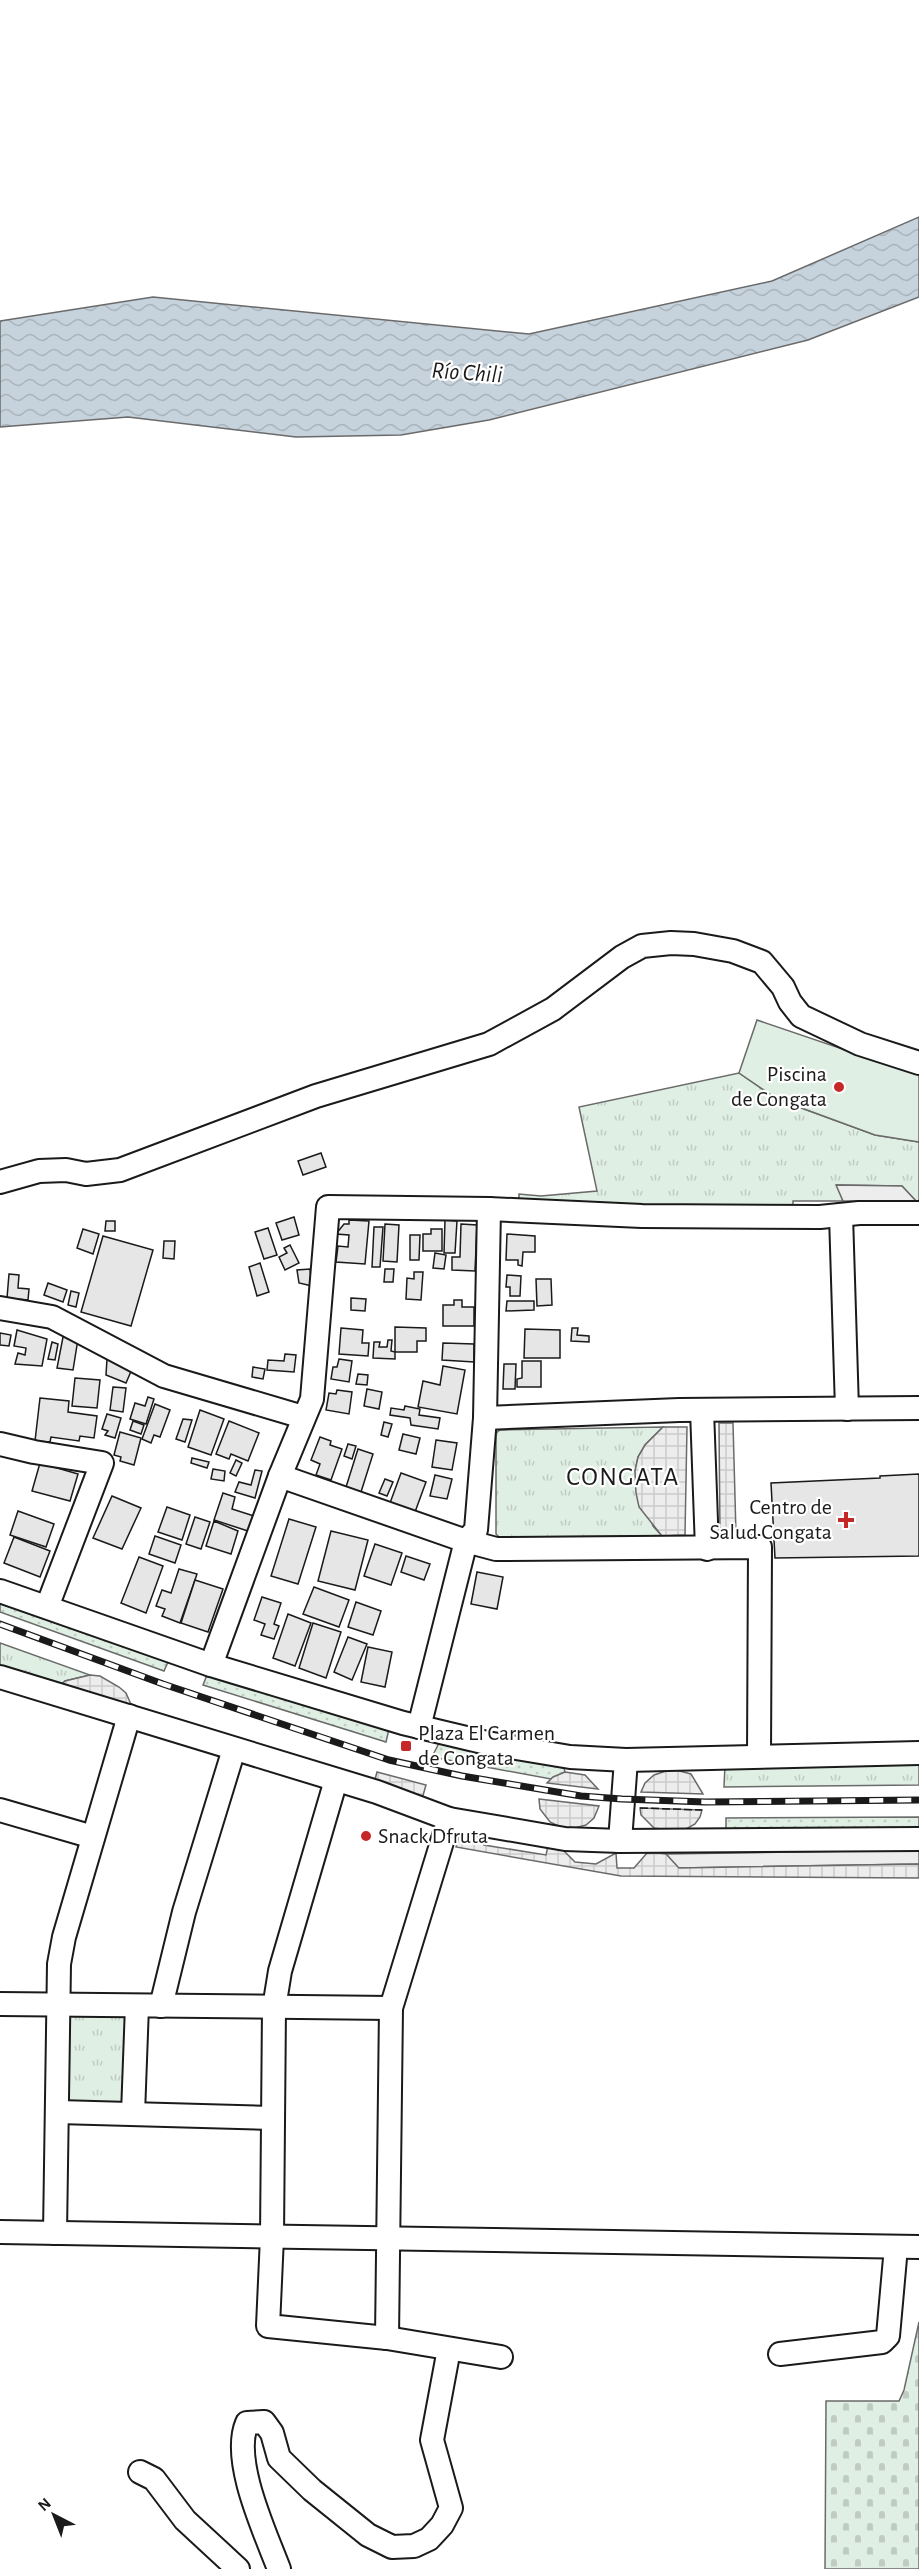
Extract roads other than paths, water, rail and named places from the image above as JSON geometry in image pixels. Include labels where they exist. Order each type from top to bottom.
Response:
[{"type":"street","points":[[0,1182],[39,1172],[66,1170],[86,1174],[120,1170],[316,1096],[469,1052],[510,1034],[553,1009],[622,957],[642,946],[671,943],[694,944],[734,951],[762,962],[783,987],[790,1002],[801,1016],[860,1044],[919,1063]]},
{"type":"street","points":[[211,1665],[280,1476],[303,1416],[312,1400],[328,1207],[489,1209],[642,1216],[820,1217],[919,1214]]},
{"type":"street","points":[[419,1727],[466,1541],[476,1530],[485,1418],[489,1209]]},
{"type":"street","points":[[841,1215],[847,1409]]},
{"type":"street","points":[[0,1308],[52,1317],[164,1376],[303,1416]]},
{"type":"street","points":[[485,1418],[702,1410],[919,1408]]},
{"type":"street","points":[[702,1410],[707,1549]]},
{"type":"street","points":[[0,1444],[102,1463],[47,1607]]},
{"type":"street","points":[[280,1476],[466,1541],[496,1549],[760,1547],[759,1755]]},
{"type":"street","points":[[0,1591],[211,1665],[419,1727],[487,1743],[570,1757],[626,1760],[759,1755],[919,1753]]},
{"type":"street","points":[[0,1677],[336,1780],[449,1819],[565,1839],[620,1841],[919,1839]]},
{"type":"street","points":[[54,2233],[59,1964],[64,1937],[129,1716]]},
{"type":"street","points":[[161,2006],[184,1912],[234,1749]]},
{"type":"street","points":[[620,1841],[626,1760]]},
{"type":"street","points":[[336,1780],[280,1971],[274,2008],[272,2236],[268,2326],[387,2338],[501,2357]]},
{"type":"street","points":[[0,1810],[93,1837]]},
{"type":"street","points":[[387,2338],[391,2008],[449,1819]]},
{"type":"street","points":[[0,2004],[391,2008]]},
{"type":"street","points":[[133,2114],[137,2006]]},
{"type":"street","points":[[58,2112],[272,2118]]},
{"type":"street","points":[[0,2232],[912,2248],[888,2336],[882,2342],[780,2354]]},
{"type":"street","points":[[279,2569],[256,2511],[242,2453],[242,2435],[247,2423],[264,2422],[272,2433],[279,2458],[312,2490],[368,2535],[392,2547],[414,2547],[429,2539],[442,2525],[451,2508],[432,2440],[449,2349]]},
{"type":"street","points":[[140,2472],[154,2479],[185,2520],[238,2569]]},
{"type":"water","name":"Río Chili","points":[[919,217],[919,297],[808,340],[489,420],[401,435],[296,437],[128,417],[0,427],[0,321],[153,297],[529,334],[772,281]]},
{"type":"railway","points":[[0,1624],[163,1684],[389,1760],[462,1776],[581,1796],[622,1799],[705,1802],[919,1800]]},
{"type":"place","name":"Piscina de Congata","points":[[839,1087]]},
{"type":"place","name":"Centro de Salud Congata","points":[[846,1520]]},
{"type":"place","name":"Plaza El Carmen de Congata","points":[[406,1746]]},
{"type":"place","name":"Snack Dfruta","points":[[366,1836]]},
{"type":"district","name":"CONGATA","points":[[623,1477]]}]
